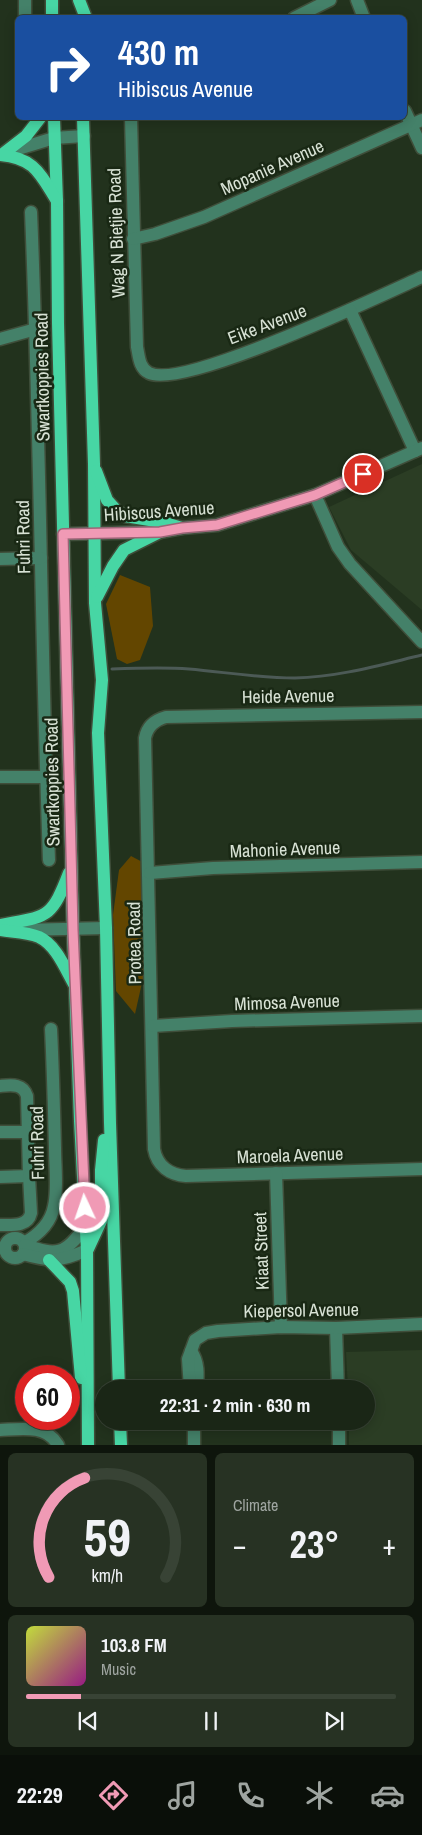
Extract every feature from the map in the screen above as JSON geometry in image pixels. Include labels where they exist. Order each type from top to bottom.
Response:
[{"type":"main road","points":[[52,0],[52,15]]},
{"type":"main road","points":[[78,0],[78,15]]},
{"type":"main road","points":[[78,0],[85,15]]},
{"type":"main road","points":[[1,155],[26,136],[38,120]]},
{"type":"main road","name":"Swartkoppies Road","points":[[54,120],[73,930],[87,1250],[88,1445]]},
{"type":"main road","points":[[83,120],[94,464],[95,603],[102,680],[98,733],[120,1380]]},
{"type":"main road","points":[[1,155],[18,157],[31,164],[57,201]]},
{"type":"main road","points":[[94,464],[107,500],[116,512],[125,516],[162,522],[182,528]]},
{"type":"main road","points":[[95,603],[108,574],[120,554],[129,547],[160,532]]},
{"type":"main road","points":[[0,925],[45,915],[60,896],[72,868]]},
{"type":"main road","points":[[0,930],[37,936],[49,944],[58,955],[76,988]]},
{"type":"main road","points":[[87,1250],[101,1221],[103,1141],[110,1123]]},
{"type":"main road","points":[[46,1255],[70,1282],[73,1291],[87,1427]]},
{"type":"main road","points":[[120,1430],[121,1445]]},
{"type":"street","points":[[25,0],[25,15]]},
{"type":"street","points":[[300,15],[330,0]]},
{"type":"street","points":[[357,0],[363,15]]},
{"type":"street","points":[[407,113],[417,122],[422,148]]},
{"type":"street","name":"Wag N Bietjie Road","points":[[131,120],[137,347]]},
{"type":"street","name":"Mopanie Avenue","points":[[133,239],[204,217],[417,122]]},
{"type":"street","points":[[1,155],[54,138],[84,136]]},
{"type":"street","name":"Fuhri Road","points":[[31,212],[36,329],[42,670],[49,860]]},
{"type":"street","name":"Eike Avenue","points":[[137,347],[141,366],[150,374],[160,376],[189,372],[269,344],[422,277]]},
{"type":"street","points":[[350,310],[418,449]]},
{"type":"street","points":[[0,339],[36,329]]},
{"type":"street","name":"Hibiscus Avenue","points":[[63,534],[160,532],[217,525],[315,495],[418,449]]},
{"type":"street","points":[[315,495],[338,547],[350,564],[422,642]]},
{"type":"street","points":[[0,559],[41,558]]},
{"type":"street","name":"Heide Avenue","points":[[156,721],[162,718],[174,717],[422,712]]},
{"type":"street","name":"Protea Road","points":[[156,721],[148,730],[145,738],[150,873],[154,1150],[162,1166]]},
{"type":"street","points":[[0,777],[46,778]]},
{"type":"street","name":"Mahonie Avenue","points":[[150,873],[214,868],[422,862]]},
{"type":"street","points":[[0,930],[106,928]]},
{"type":"street","name":"Mimosa Avenue","points":[[153,1026],[232,1021],[422,1016]]},
{"type":"street","name":"Fuhri Road","points":[[24,1247],[49,1220],[54,1206],[56,1182],[51,1030]]},
{"type":"street","points":[[0,1086],[15,1085],[21,1086],[25,1090],[31,1213],[30,1218],[26,1222],[0,1225]]},
{"type":"street","points":[[0,1132],[28,1132]]},
{"type":"street","name":"Maroela Avenue","points":[[162,1166],[176,1175],[186,1176],[422,1169]]},
{"type":"street","name":"Kiaat Street","points":[[276,1173],[281,1327]]},
{"type":"street","points":[[0,1177],[29,1176]]},
{"type":"street","points":[[46,1255],[60,1251],[70,1245],[86,1226]]},
{"type":"street","points":[[41,1230],[46,1255]]},
{"type":"street","points":[[2,1250],[7,1256],[18,1258],[24,1247],[57,1260],[87,1250]]},
{"type":"street","name":"Kiepersol Avenue","points":[[191,1351],[195,1340],[206,1333],[218,1330],[422,1324]]},
{"type":"street","points":[[336,1328],[338,1380]]},
{"type":"street","points":[[189,1380],[188,1364],[191,1351]]},
{"type":"street","points":[[191,1351],[196,1360],[197,1380]]},
{"type":"street","points":[[0,1430],[40,1430],[55,1441]]},
{"type":"street","points":[[194,1430],[194,1445]]},
{"type":"street","points":[[339,1430],[339,1445]]},
{"type":"shaded area","points":[[422,464],[422,610],[351,550],[329,507]]},
{"type":"shaded area","points":[[120,575],[150,587],[153,626],[140,660],[127,664],[117,659],[106,604]]},
{"type":"shaded area","points":[[131,856],[148,865],[148,956],[135,1014],[116,991],[113,915],[119,870]]},
{"type":"shaded area","points":[[422,1350],[422,1445],[349,1445],[349,1430],[375,1430],[375,1380],[348,1380],[346,1352]]},
{"type":"waterway","points":[[112,669],[180,668],[295,678],[343,673],[422,655]]},
{"type":"route","points":[[85,1208],[73,930],[63,534],[127,534],[217,525],[249,517],[315,495],[363,474]]}]
